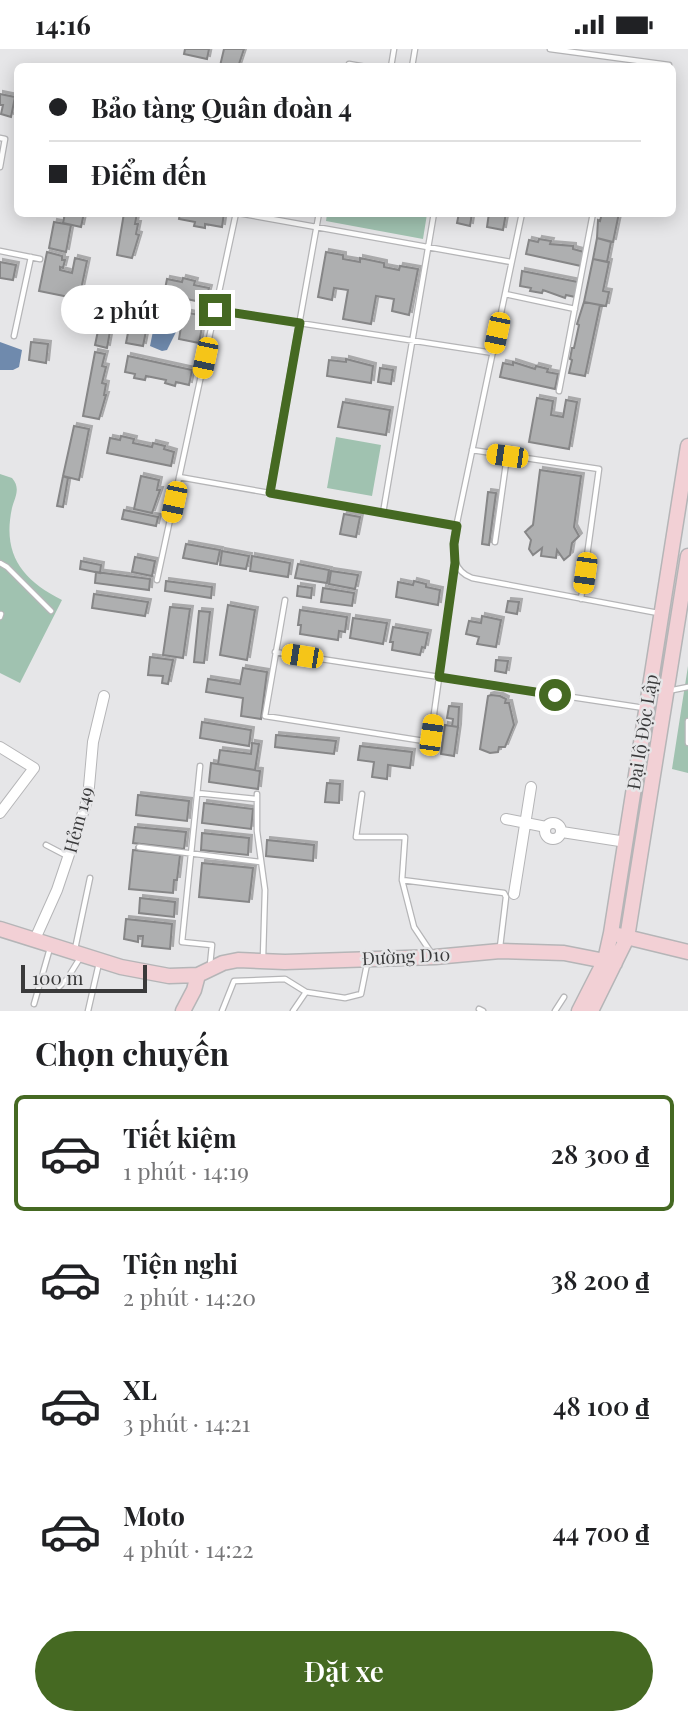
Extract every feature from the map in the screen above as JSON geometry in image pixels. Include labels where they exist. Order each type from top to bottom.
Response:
[{"type":"main road","name":"Đại lộ Độc Lập","points":[[591,1011],[610,961],[611,933],[688,446]]},
{"type":"main road","name":"Đại lộ Độc Lập","points":[[579,1011],[627,938],[688,556]]},
{"type":"main road","name":"Đường D10","points":[[0,929],[121,967],[158,975],[204,972],[232,961],[435,957],[500,951],[564,953],[610,961]]},
{"type":"main road","points":[[611,933],[688,952]]},
{"type":"main road","points":[[183,1011],[204,972]]},
{"type":"street","name":"Hẻm 149","points":[[35,939],[69,857],[88,798],[93,742],[104,696]]},
{"type":"street","points":[[0,747],[34,768],[0,813]]},
{"type":"street","points":[[514,894],[531,787]]},
{"type":"street","points":[[506,819],[546,827],[551,823],[557,824],[562,832],[626,842]]},
{"type":"lane","points":[[550,49],[654,63]]},
{"type":"lane","points":[[0,138],[5,139],[0,167]]},
{"type":"lane","points":[[157,580],[236,217]]},
{"type":"lane","points":[[258,217],[511,263]]},
{"type":"lane","points":[[270,493],[319,217]]},
{"type":"lane","points":[[383,513],[433,217]]},
{"type":"lane","points":[[285,600],[265,716],[408,739],[424,741],[430,737],[455,563],[457,526],[521,217]]},
{"type":"lane","points":[[559,391],[592,217]]},
{"type":"lane","points":[[0,251],[40,259]]},
{"type":"lane","points":[[14,336],[31,257]]},
{"type":"lane","points":[[505,294],[575,309]]},
{"type":"lane","points":[[215,310],[493,353]]},
{"type":"lane","points":[[472,450],[599,469],[581,599]]},
{"type":"lane","points":[[495,542],[507,456]]},
{"type":"lane","points":[[179,477],[457,526]]},
{"type":"lane","points":[[0,563],[51,611]]},
{"type":"lane","points":[[455,563],[461,572],[472,578],[662,613]]},
{"type":"lane","points":[[275,652],[647,709]]},
{"type":"lane","points":[[667,692],[688,687]]},
{"type":"lane","points":[[688,721],[688,743]]},
{"type":"lane","points":[[200,766],[182,942],[212,945],[204,972]]},
{"type":"lane","points":[[197,793],[257,797],[260,862],[265,890],[263,961]]},
{"type":"lane","points":[[362,794],[356,837],[405,837],[402,880],[414,927],[435,957]]},
{"type":"lane","points":[[46,845],[69,857]]},
{"type":"lane","points":[[139,847],[260,862]]},
{"type":"lane","points":[[59,987],[67,979],[78,953],[90,878]]},
{"type":"lane","points":[[402,880],[504,893],[500,951]]},
{"type":"lane","points":[[34,1004],[51,944]]},
{"type":"lane","points":[[88,1011],[99,959]]},
{"type":"lane","points":[[222,1011],[234,981],[285,979],[306,992],[345,998],[361,994],[368,959]]},
{"type":"lane","points":[[293,1011],[306,992]]},
{"type":"lane","points":[[555,1011],[564,997]]},
{"type":"green space","points":[[326,217],[427,217],[423,239],[326,221]]},
{"type":"green space","points":[[336,437],[381,445],[372,496],[327,488]]},
{"type":"green space","points":[[0,474],[12,478],[16,485],[10,539],[18,564],[36,584],[62,600],[20,683],[0,673]]},
{"type":"green space","points":[[688,666],[688,773],[672,769]]},
{"type":"water","points":[[155,321],[177,325],[167,350],[162,351],[150,346]]},
{"type":"water","points":[[0,342],[22,350],[19,367],[0,370]]},
{"type":"building","points":[[185,49],[209,49],[207,59],[184,54]]},
{"type":"building","points":[[224,49],[244,49],[239,63],[221,63]]},
{"type":"building","points":[[0,94],[14,97],[11,117],[1,114],[3,105],[0,105]]},
{"type":"building","points":[[64,217],[83,217],[81,227],[63,223]]},
{"type":"building","points":[[123,217],[136,217],[136,234],[139,235],[132,258],[117,255]]},
{"type":"building","points":[[223,217],[222,227],[205,224],[205,228],[194,226],[195,222],[179,219]]},
{"type":"building","points":[[458,217],[471,217],[470,226],[457,223]]},
{"type":"building","points":[[488,217],[505,217],[503,230],[487,227]]},
{"type":"building","points":[[601,217],[618,217],[613,242],[597,238],[598,220],[600,221]]},
{"type":"building","points":[[54,222],[71,225],[66,252],[49,248]]},
{"type":"building","points":[[597,238],[611,242],[607,262],[593,259]]},
{"type":"building","points":[[539,239],[551,241],[550,244],[573,246],[573,249],[584,252],[581,266],[526,254],[529,240],[538,242]]},
{"type":"building","points":[[47,252],[62,256],[62,260],[65,260],[60,270],[72,273],[75,258],[87,261],[79,299],[39,291]]},
{"type":"building","points":[[326,252],[343,255],[343,259],[360,262],[360,258],[384,263],[384,267],[399,270],[400,266],[418,269],[409,315],[392,311],[394,299],[376,296],[371,324],[343,319],[348,290],[334,288],[332,300],[318,297]]},
{"type":"building","points":[[593,259],[609,262],[603,291],[609,292],[606,306],[584,302]]},
{"type":"building","points":[[0,262],[16,265],[13,280],[0,278]]},
{"type":"building","points":[[522,271],[578,282],[575,297],[566,295],[565,298],[543,290],[542,293],[530,291],[531,288],[520,286]]},
{"type":"building","points":[[183,278],[195,281],[194,285],[209,288],[205,303],[164,294],[167,279],[182,282]]},
{"type":"building","points":[[584,302],[600,305],[585,376],[569,373],[572,348],[579,325],[577,324]]},
{"type":"building","points":[[103,307],[114,309],[107,348],[95,345]]},
{"type":"building","points":[[133,307],[150,311],[143,346],[126,343]]},
{"type":"building","points":[[174,310],[204,316],[199,343],[179,339],[182,321],[172,319]]},
{"type":"building","points":[[31,342],[48,344],[46,363],[29,360]]},
{"type":"building","points":[[95,352],[105,354],[102,366],[106,367],[102,383],[106,384],[106,395],[99,419],[83,416]]},
{"type":"building","points":[[128,356],[192,370],[189,385],[176,382],[175,386],[165,383],[166,380],[146,376],[145,380],[134,378],[135,374],[125,372]]},
{"type":"building","points":[[346,359],[373,366],[371,383],[327,376],[329,360],[346,362]]},
{"type":"building","points":[[513,362],[535,369],[536,366],[548,369],[547,372],[558,374],[555,389],[500,377],[503,363],[513,365]]},
{"type":"building","points":[[380,368],[393,370],[391,384],[378,382]]},
{"type":"building","points":[[537,398],[553,401],[551,415],[563,417],[566,400],[577,402],[569,449],[529,442]]},
{"type":"building","points":[[343,402],[390,410],[386,435],[338,427]]},
{"type":"building","points":[[74,426],[89,429],[79,480],[63,476]]},
{"type":"building","points":[[121,436],[134,439],[133,443],[152,447],[153,443],[165,446],[164,449],[174,452],[171,466],[107,453],[110,438],[120,440]]},
{"type":"building","points":[[540,470],[581,476],[574,527],[579,536],[572,543],[570,555],[564,560],[557,550],[556,558],[541,556],[542,548],[533,555],[529,549],[531,540],[525,532],[533,525]]},
{"type":"building","points":[[63,476],[68,478],[63,507],[57,506]]},
{"type":"building","points":[[141,476],[159,480],[157,490],[160,490],[152,513],[134,509]]},
{"type":"building","points":[[488,492],[496,493],[489,545],[482,544]]},
{"type":"building","points":[[124,510],[158,517],[156,526],[122,519]]},
{"type":"building","points":[[344,514],[360,517],[356,537],[340,534]]},
{"type":"building","points":[[186,544],[220,550],[217,564],[183,558]]},
{"type":"building","points":[[222,551],[249,556],[246,569],[220,565]]},
{"type":"building","points":[[252,556],[290,563],[288,577],[250,571]]},
{"type":"building","points":[[135,557],[155,561],[152,576],[132,572]]},
{"type":"building","points":[[81,561],[101,565],[100,573],[80,569]]},
{"type":"building","points":[[298,564],[329,570],[327,583],[295,578]]},
{"type":"building","points":[[331,571],[358,575],[355,589],[329,584]]},
{"type":"building","points":[[96,572],[150,579],[149,590],[95,583]]},
{"type":"building","points":[[166,581],[212,587],[211,598],[165,591]]},
{"type":"building","points":[[414,581],[440,590],[438,605],[396,597],[398,582],[413,585]]},
{"type":"building","points":[[298,586],[312,588],[311,598],[297,596]]},
{"type":"building","points":[[323,588],[354,593],[352,606],[321,602]]},
{"type":"building","points":[[94,594],[148,602],[145,616],[92,608]]},
{"type":"building","points":[[508,601],[519,602],[517,614],[506,612]]},
{"type":"building","points":[[228,605],[255,610],[247,660],[220,655]]},
{"type":"building","points":[[170,607],[190,609],[183,658],[163,655]]},
{"type":"building","points":[[300,610],[347,617],[345,632],[339,631],[338,640],[300,634]]},
{"type":"building","points":[[199,611],[210,612],[204,663],[194,662]]},
{"type":"building","points":[[482,616],[501,620],[496,647],[477,644],[479,637],[466,634],[469,621],[481,623]]},
{"type":"building","points":[[353,618],[387,623],[383,644],[350,638]]},
{"type":"building","points":[[393,627],[428,633],[425,648],[422,647],[420,655],[392,650],[393,642],[390,642]]},
{"type":"building","points":[[150,657],[173,660],[168,684],[162,683],[163,676],[148,675]]},
{"type":"building","points":[[496,660],[508,661],[506,673],[495,671]]},
{"type":"building","points":[[243,668],[267,672],[261,719],[241,716],[243,698],[206,692],[208,679],[240,684]]},
{"type":"building","points":[[488,696],[506,699],[505,703],[509,703],[514,725],[505,747],[499,747],[498,752],[490,753],[480,749]]},
{"type":"building","points":[[449,706],[459,707],[458,727],[452,726],[453,719],[447,718]]},
{"type":"building","points":[[202,722],[251,730],[249,746],[200,738]]},
{"type":"building","points":[[445,725],[458,727],[454,756],[441,754]]},
{"type":"building","points":[[276,735],[336,741],[334,754],[275,747]]},
{"type":"building","points":[[252,743],[259,744],[255,770],[218,764],[220,750],[251,754]]},
{"type":"building","points":[[360,746],[412,752],[410,768],[388,765],[387,779],[372,777],[374,762],[358,760]]},
{"type":"building","points":[[211,763],[260,771],[258,789],[209,782]]},
{"type":"building","points":[[327,783],[340,784],[339,803],[325,802]]},
{"type":"building","points":[[138,795],[189,801],[187,821],[136,815]]},
{"type":"building","points":[[204,803],[253,809],[251,829],[202,823]]},
{"type":"building","points":[[135,827],[186,832],[184,849],[133,843]]},
{"type":"building","points":[[202,833],[249,838],[248,855],[201,850]]},
{"type":"building","points":[[267,840],[314,845],[313,861],[266,856]]},
{"type":"building","points":[[133,850],[180,855],[173,893],[129,889]]},
{"type":"building","points":[[202,863],[253,868],[249,902],[199,897]]},
{"type":"building","points":[[140,898],[175,902],[174,917],[139,913]]},
{"type":"building","points":[[126,919],[172,924],[170,949],[142,946],[143,936],[138,936],[138,942],[124,939]]},
{"type":"route","points":[[215,310],[300,323],[270,493],[457,526],[453,551],[455,563],[439,677],[555,695]]}]
